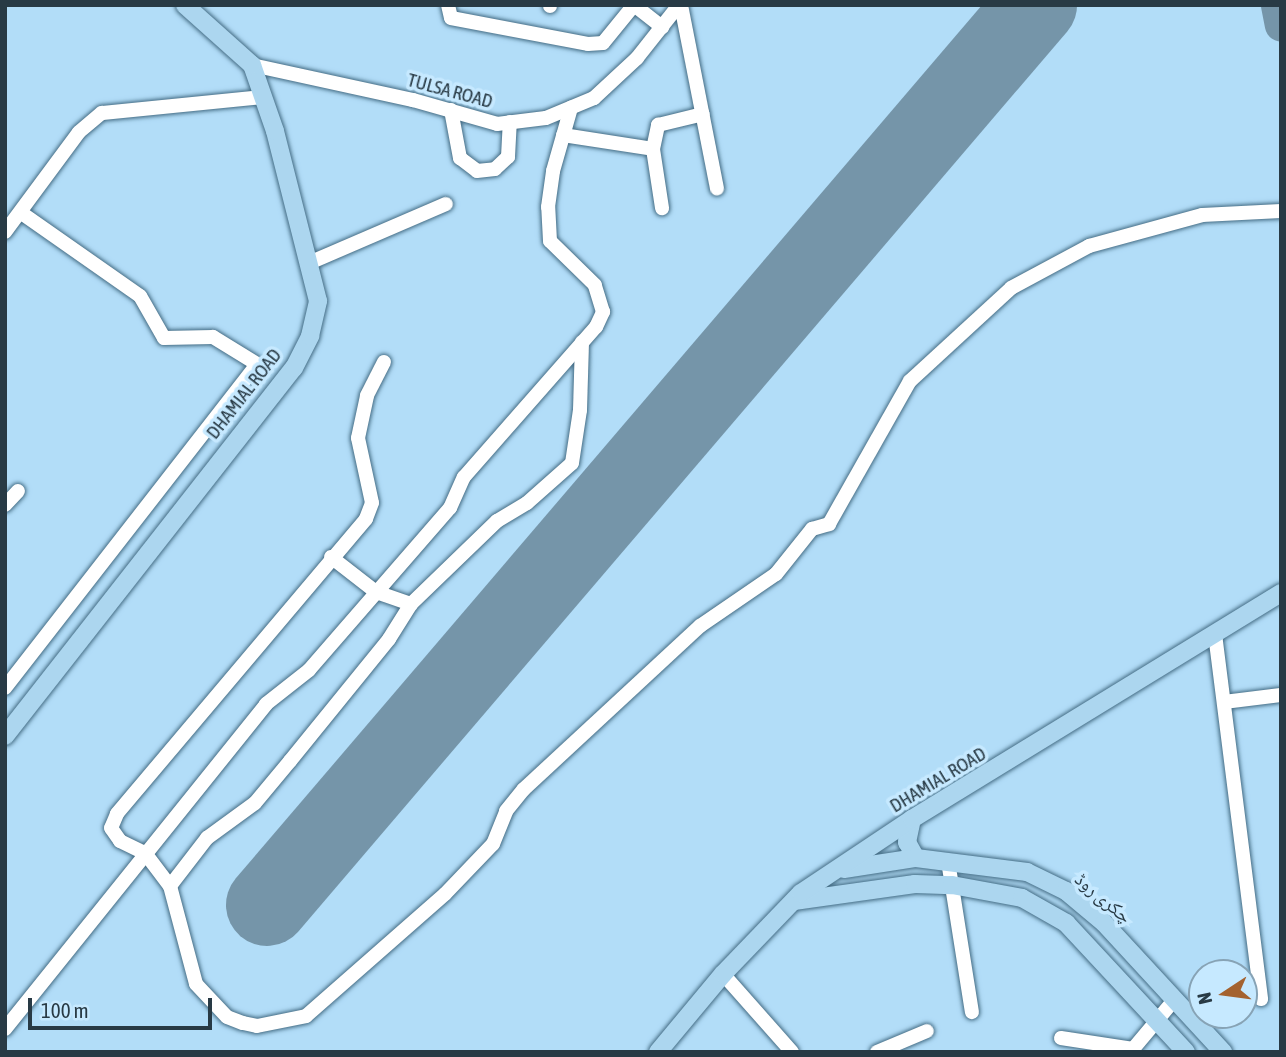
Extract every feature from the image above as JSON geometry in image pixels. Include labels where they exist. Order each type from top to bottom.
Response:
[{"type":"main road","name":"DHAMIAL ROAD","points":[[5,736],[294,368],[310,336],[318,301],[252,65],[185,5]]},
{"type":"main road","name":"DHAMIAL ROAD","points":[[658,1052],[723,974],[794,901],[830,872],[1281,593]]},
{"type":"main road","points":[[912,819],[907,842],[916,858]]},
{"type":"main road","name":"چکری روڈ","points":[[830,872],[916,858],[1027,872],[1066,891],[1104,923],[1223,1052]]},
{"type":"main road","points":[[794,901],[879,887],[952,885],[1022,898],[1063,920],[1186,1052]]},
{"type":"street","points":[[448,5],[451,18],[588,44],[603,43],[634,5],[662,27]]},
{"type":"street","name":"TULSA ROAD","points":[[252,65],[450,110],[497,124],[546,118],[594,98],[637,58],[680,5]]},
{"type":"street","points":[[680,5],[717,188]]},
{"type":"street","points":[[5,232],[79,132],[102,113],[263,97]]},
{"type":"street","points":[[5,1029],[266,704],[309,670],[450,508],[464,477],[582,342],[603,312],[594,285],[550,241],[548,207],[572,108]]},
{"type":"street","points":[[450,110],[460,158],[477,171],[495,169],[508,156],[510,122]]},
{"type":"street","points":[[662,208],[653,149],[658,125],[703,114]]},
{"type":"street","points":[[564,135],[653,149]]},
{"type":"street","points":[[309,263],[446,204]]},
{"type":"street","points":[[384,362],[367,396],[358,438],[372,503],[366,519],[331,557],[117,814],[112,834],[145,853],[170,886],[191,974],[227,1017],[257,1026],[306,1016],[445,894],[493,844],[506,811],[524,789],[701,626],[776,574],[812,529],[829,524],[910,381],[1011,288],[1089,246],[1202,215],[1281,211]]},
{"type":"street","points":[[5,688],[257,363],[214,337],[164,338],[140,296],[20,212]]},
{"type":"street","points":[[170,886],[207,838],[255,803],[389,639],[411,604],[498,521],[527,503],[572,463],[580,410],[582,342]]},
{"type":"street","points":[[5,505],[18,491]]},
{"type":"street","points":[[331,557],[376,592],[411,604]]},
{"type":"street","points":[[1215,634],[1261,999]]},
{"type":"street","points":[[1224,702],[1281,695]]},
{"type":"street","points":[[948,861],[972,1012]]},
{"type":"street","points":[[723,974],[792,1052]]},
{"type":"street","points":[[1061,1038],[1133,1049],[1175,999]]},
{"type":"street","points":[[877,1052],[927,1031]]},
{"type":"taxiway","points":[[1277,5],[1281,25]]},
{"type":"runway","points":[[267,905],[1036,5]]}]
